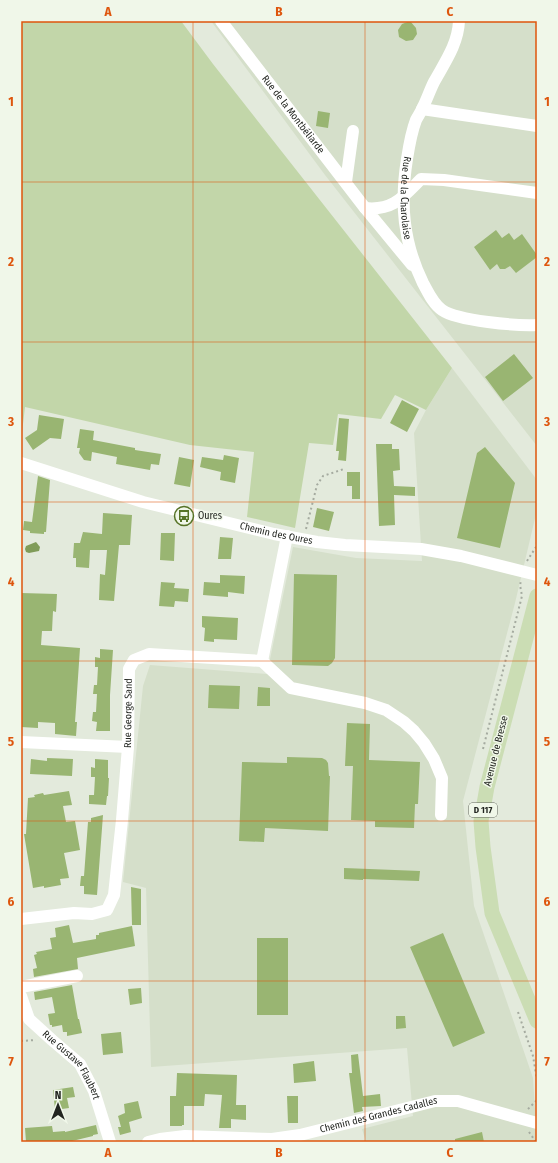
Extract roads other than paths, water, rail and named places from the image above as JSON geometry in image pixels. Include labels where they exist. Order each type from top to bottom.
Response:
[{"type":"main road","name":"Avenue de Bresse","points":[[537,596],[487,787],[482,821],[483,847],[492,913],[537,1021]]},
{"type":"street","name":"Rue de la Montbéliarde","points":[[220,21],[365,208],[418,272]]},
{"type":"street","name":"Rue de la Charolaise","points":[[459,21],[454,46],[416,119],[410,138],[403,198],[406,231],[410,251],[418,272],[436,305],[442,310],[452,314],[472,319],[507,324]]},
{"type":"street","points":[[422,109],[537,126]]},
{"type":"street","points":[[346,182],[353,131]]},
{"type":"street","points":[[365,208],[376,209],[391,206],[403,198],[421,179],[444,180],[537,193]]},
{"type":"street","points":[[507,324],[525,326],[537,325]]},
{"type":"street","points":[[507,324],[537,334]]},
{"type":"street","name":"Chemin des Oures","points":[[21,463],[143,502],[287,536],[345,545],[421,549],[461,556],[537,574]]},
{"type":"street","points":[[287,536],[262,661],[291,688],[365,703],[386,710],[404,722],[424,743],[434,759],[442,778],[441,815]]},
{"type":"street","name":"Rue George Sand","points":[[21,919],[74,913],[92,914],[107,910],[114,895],[128,747],[129,669],[134,660],[149,654],[262,661]]},
{"type":"street","points":[[21,742],[128,747]]},
{"type":"street","points":[[21,987],[77,976]]},
{"type":"street","name":"Rue Gustave Flaubert","points":[[21,996],[29,1019],[80,1064],[94,1091],[110,1142]]},
{"type":"street","name":"Chemin des Grandes Cadalles","points":[[148,1142],[186,1136],[256,1141],[272,1139],[300,1135],[436,1101],[458,1101],[533,1127]]},
{"type":"place","name":"Oures","points":[[184,516]]}]
